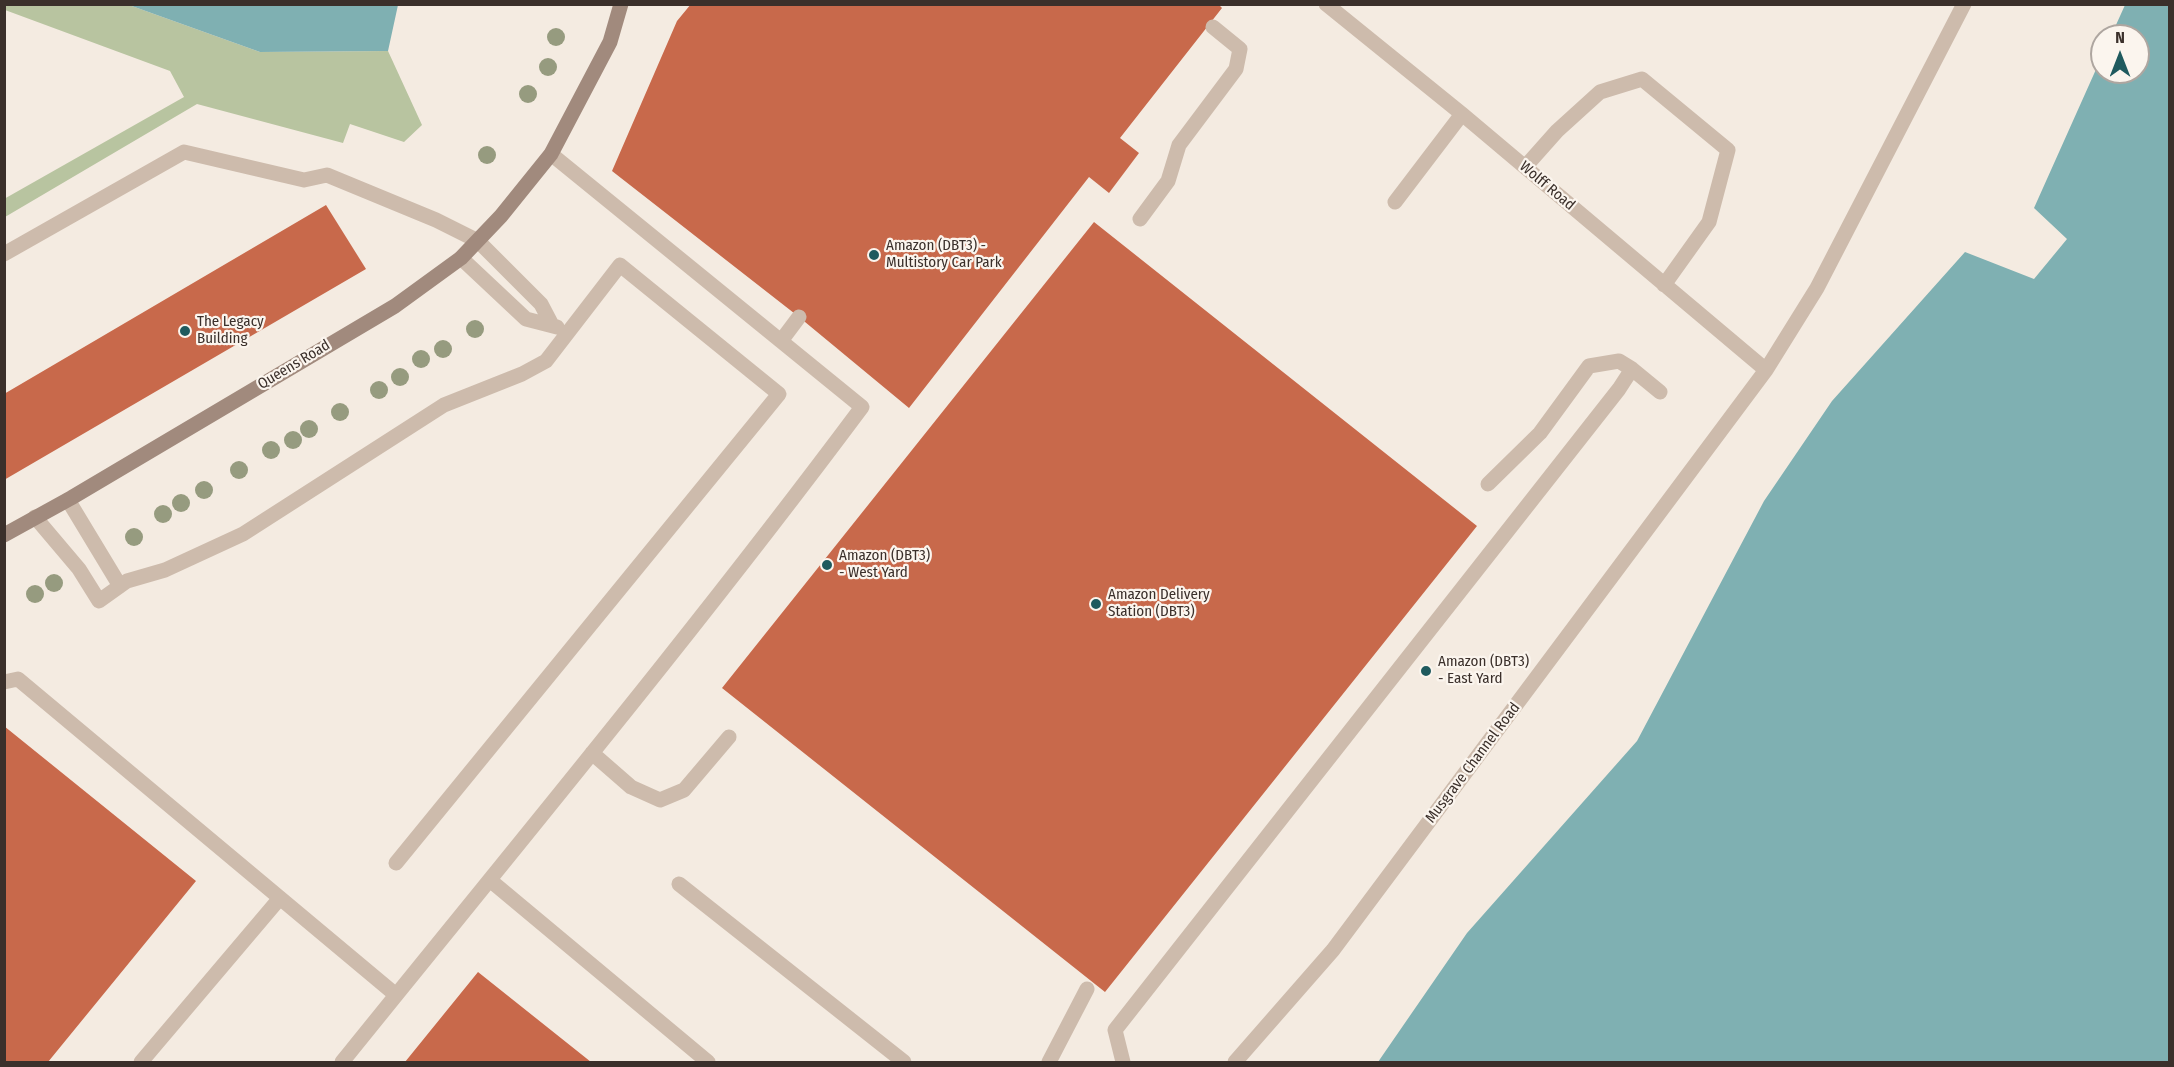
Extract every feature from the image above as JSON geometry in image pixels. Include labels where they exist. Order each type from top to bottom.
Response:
[{"type":"street","name":"Queens Road","points":[[4,535],[68,500],[395,306],[461,258],[501,216],[551,154],[610,42],[621,4]]},
{"type":"lane","name":"Wolff Road","points":[[1326,4],[1526,167],[1766,370]]},
{"type":"lane","name":"Musgrave Channel Road","points":[[1236,1062],[1333,950],[1766,370],[1817,288],[1964,4]]},
{"type":"lane","points":[[1140,219],[1167,181],[1179,146],[1236,69],[1240,49],[1213,27]]},
{"type":"lane","points":[[1526,167],[1557,131],[1600,92],[1642,79],[1728,150],[1709,222],[1664,285]]},
{"type":"lane","points":[[1395,202],[1462,114]]},
{"type":"lane","points":[[4,254],[184,152],[304,180],[327,175],[436,220],[478,241],[541,304],[552,325]]},
{"type":"lane","points":[[342,1062],[491,881],[784,511],[862,407],[551,154]]},
{"type":"lane","points":[[461,258],[526,319],[568,331]]},
{"type":"lane","points":[[35,517],[79,569],[99,601],[127,581],[165,570],[243,534],[444,405],[522,374],[546,361],[620,265],[779,394],[396,863]]},
{"type":"lane","points":[[781,341],[799,317]]},
{"type":"lane","points":[[1488,484],[1539,433],[1589,366],[1619,361],[1660,392]]},
{"type":"lane","points":[[1123,1062],[1115,1030],[1619,389],[1632,369]]},
{"type":"lane","points":[[68,500],[120,586]]},
{"type":"lane","points":[[4,681],[18,679],[396,995]]},
{"type":"lane","points":[[592,753],[631,788],[660,800],[684,790],[729,737]]},
{"type":"lane","points":[[491,881],[708,1062]]},
{"type":"lane","points":[[679,884],[903,1062]]},
{"type":"lane","points":[[141,1062],[280,898]]},
{"type":"lane","points":[[1049,1062],[1087,989]]},
{"type":"green space","points":[[5,5],[129,5],[260,52],[388,51],[422,125],[404,142],[350,124],[343,143],[197,104],[5,217],[4,199],[184,97],[170,71],[5,10]]},
{"type":"water","points":[[398,4],[388,51],[260,52],[129,5]]},
{"type":"water","points":[[2125,5],[2170,5],[2169,1062],[1378,1062],[1467,933],[1637,741],[1764,501],[1832,401],[1965,252],[2034,279],[2067,239],[2034,208],[2090,83],[2150,84],[2150,24],[2116,24]]},
{"type":"building","name":"Amazon (DBT3) - Multistory Car Park","points":[[691,4],[1218,4],[1222,8],[1120,138],[1139,153],[1109,193],[1089,177],[909,408],[799,317],[612,171],[677,21]]},
{"type":"building","name":"The Legacy Building","points":[[326,205],[366,269],[4,480],[4,394]]},
{"type":"building","name":"Amazon Delivery Station (DBT3)","points":[[1094,222],[1477,526],[1105,992],[722,688]]},
{"type":"building","points":[[4,726],[196,881],[48,1062],[4,1062]]},
{"type":"building","points":[[478,972],[591,1062],[405,1062]]},
{"type":"place","name":"Amazon (DBT3) - Multistory Car Park","points":[[874,255]]},
{"type":"place","name":"The Legacy Building","points":[[185,331]]},
{"type":"place","name":"Amazon (DBT3) - West Yard","points":[[827,565]]},
{"type":"place","name":"Amazon Delivery Station (DBT3)","points":[[1096,604]]},
{"type":"place","name":"Amazon (DBT3) - East Yard","points":[[1426,671]]}]
